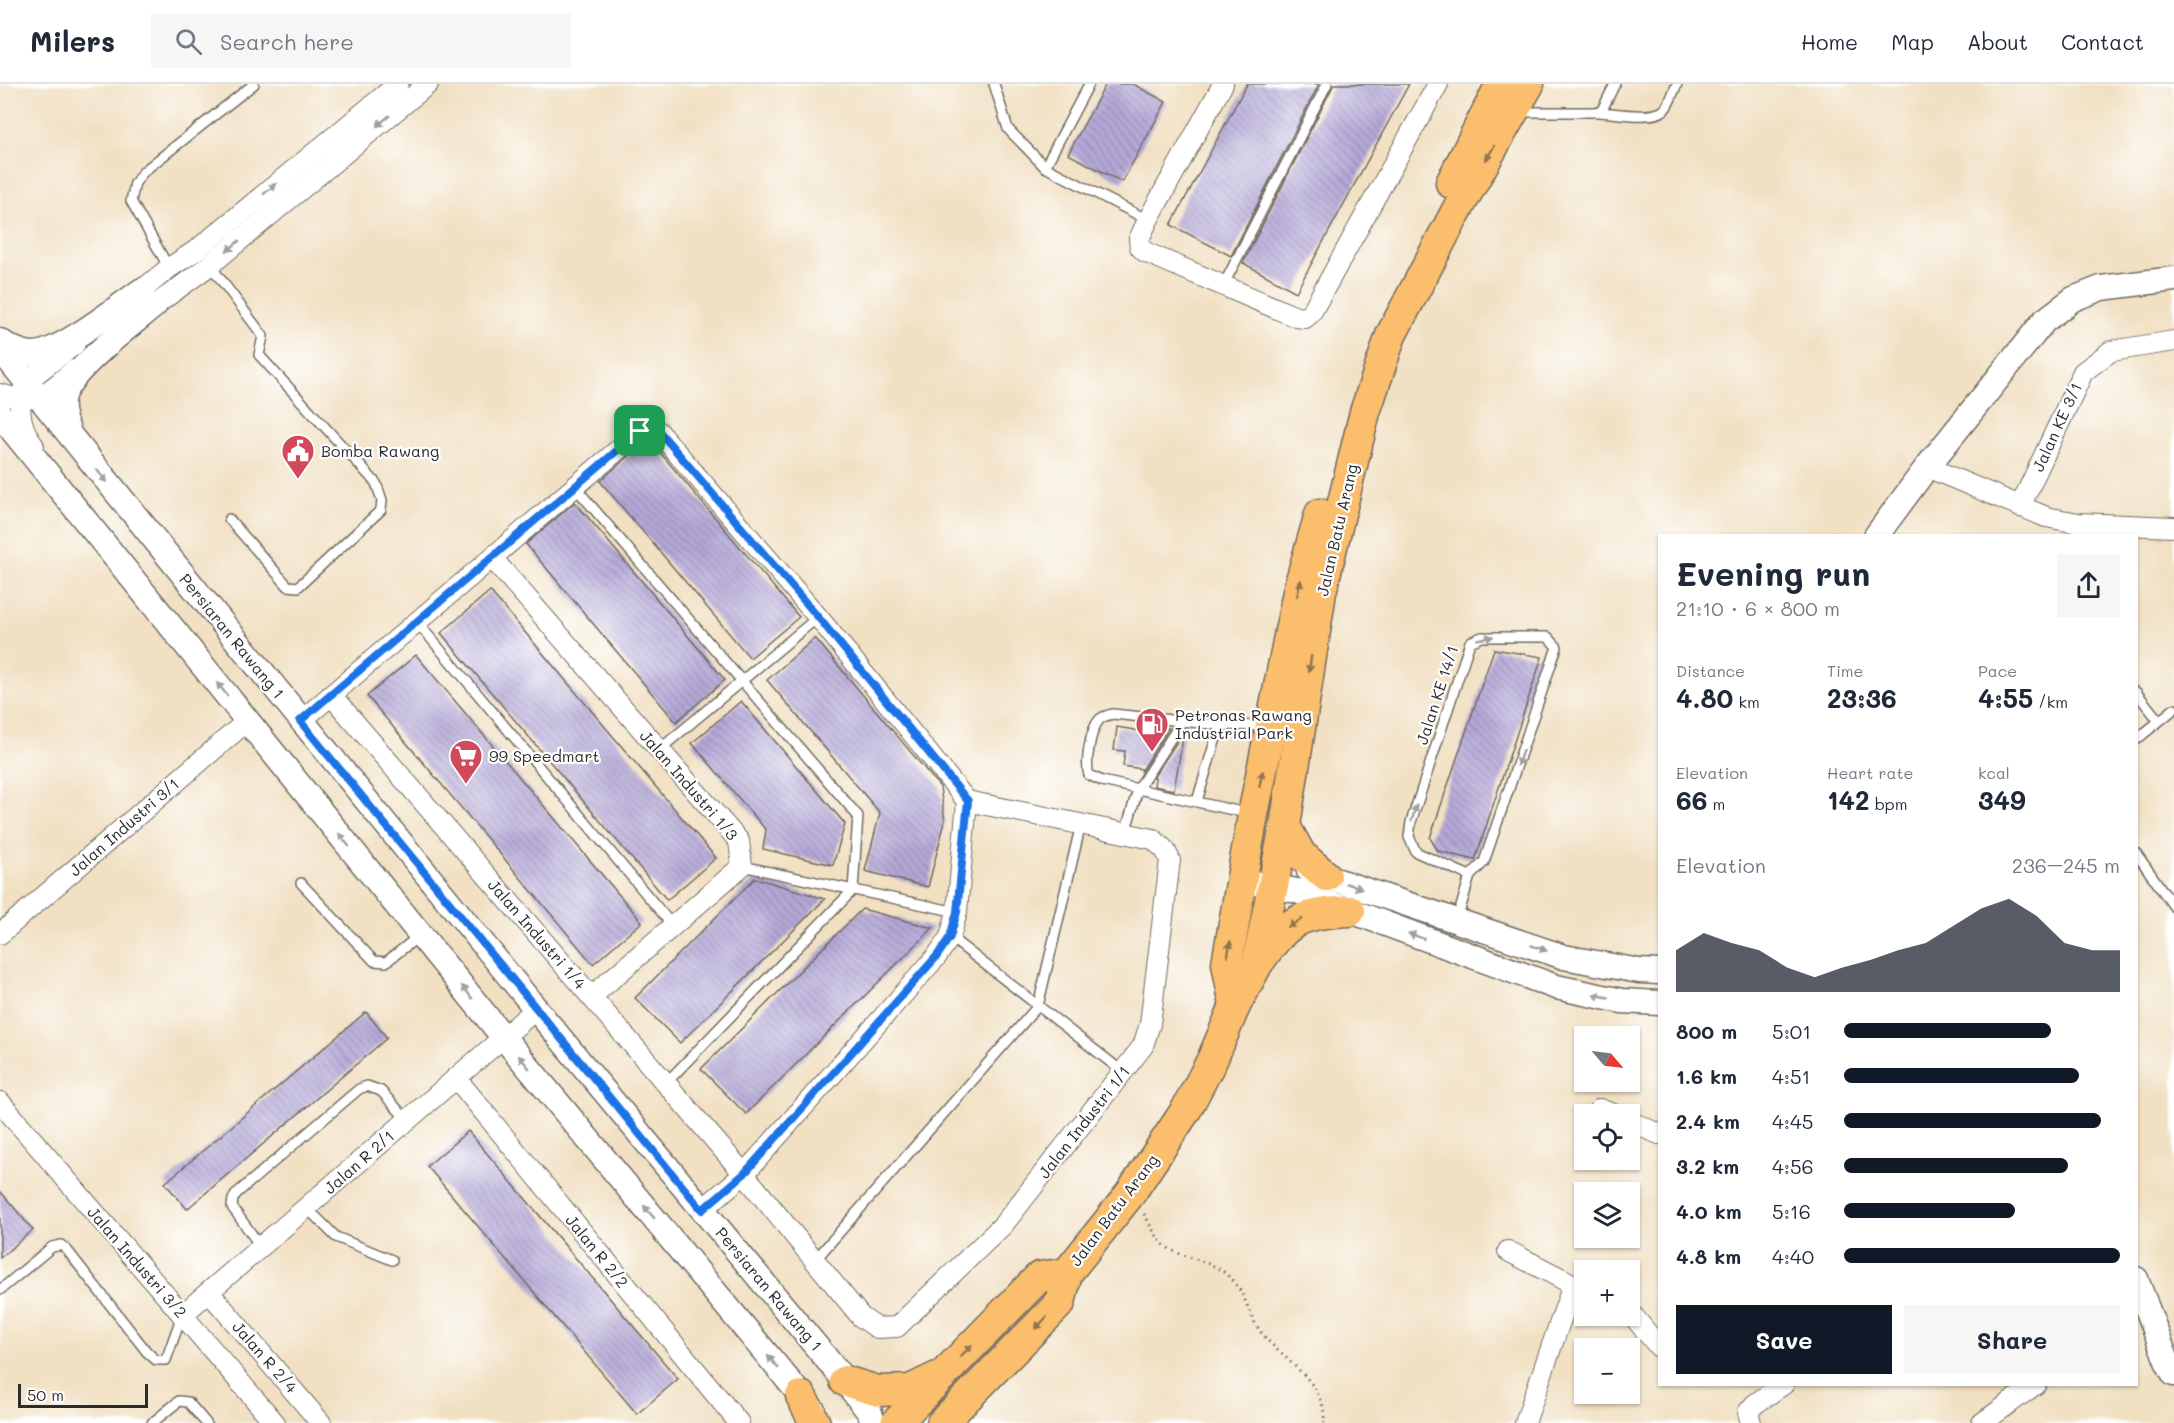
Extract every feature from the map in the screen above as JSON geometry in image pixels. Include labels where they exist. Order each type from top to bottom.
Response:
[{"type":"main road","name":"Jalan Batu Arang","points":[[1235,1006],[1227,963],[1253,815],[1299,587],[1378,332],[1501,84]]},
{"type":"main road","name":"Jalan Batu Arang","points":[[896,1423],[1039,1277],[1067,1273],[1130,1194],[1186,1110],[1257,965],[1285,825],[1321,592],[1365,412],[1391,335],[1456,212],[1529,84]]},
{"type":"main road","points":[[1285,825],[1301,855],[1326,876]]},
{"type":"main road","points":[[1257,965],[1280,933],[1298,921],[1317,913],[1350,911]]},
{"type":"main road","points":[[942,1423],[1060,1303],[1067,1273]]},
{"type":"main road","points":[[845,1381],[878,1390],[910,1390],[942,1375]]},
{"type":"main road","points":[[801,1395],[815,1423]]},
{"type":"street","points":[[73,440],[63,415],[61,404],[63,394],[71,382],[149,298],[169,268],[198,249],[398,84]]},
{"type":"street","points":[[0,341],[6,346],[27,353],[48,351],[210,265],[428,84]]},
{"type":"street","points":[[1223,84],[1148,220],[1140,239],[1140,247],[1145,252],[1223,286],[1296,317],[1305,318],[1311,313],[1438,84]]},
{"type":"street","points":[[1877,534],[1927,467],[2044,321],[2073,298],[2101,288],[2174,279]]},
{"type":"street","points":[[104,543],[25,434],[20,411],[30,393],[149,298]]},
{"type":"street","name":"Jalan KE 3/1","points":[[2020,507],[2083,372],[2111,351],[2174,341]]},
{"type":"street","name":"Persiaran Rawang 1","points":[[0,350],[30,393],[73,440],[536,1010],[845,1381],[870,1413],[873,1423]]},
{"type":"street","points":[[0,394],[30,393]]},
{"type":"street","points":[[0,415],[504,1038],[824,1423]]},
{"type":"street","points":[[300,721],[640,431],[658,430],[818,617],[968,801],[957,912],[950,937],[937,956],[744,1174],[702,1210]]},
{"type":"street","points":[[1927,467],[2046,518],[2078,523],[2174,527]]},
{"type":"street","name":"Jalan Industri 1/3","points":[[492,558],[739,841],[742,866]]},
{"type":"street","name":"Jalan Industri 1/4","points":[[331,695],[744,1174]]},
{"type":"street","name":"Jalan Industri 3/1","points":[[0,934],[247,721]]},
{"type":"street","name":"Jalan Industri 1/1","points":[[744,1174],[861,1317],[877,1328],[897,1327],[1003,1225],[1143,1046],[1150,1023],[1170,860],[1165,850],[1153,839],[968,801]]},
{"type":"street","points":[[591,997],[742,866]]},
{"type":"street","points":[[1244,869],[1276,875],[1326,876],[1564,957],[1639,971],[1658,972]]},
{"type":"street","points":[[1276,875],[1296,891],[1556,987],[1622,1001],[1658,1003]]},
{"type":"street","name":"Jalan R 2/1","points":[[182,1315],[536,1010]]},
{"type":"street","name":"Jalan R 2/2","points":[[456,1078],[738,1423]]},
{"type":"street","name":"Jalan Industri 3/2","points":[[0,1102],[275,1423]]},
{"type":"street","points":[[1640,1126],[1658,1134]]},
{"type":"street","points":[[1508,1251],[1574,1282]]},
{"type":"street","points":[[2138,1284],[2174,1374]]},
{"type":"street","name":"Jalan R 2/4","points":[[209,1292],[321,1423]]},
{"type":"street","points":[[1525,1423],[1569,1296],[1574,1292]]},
{"type":"street","points":[[1640,1324],[1658,1346]]},
{"type":"street","points":[[1749,1418],[1755,1404],[1781,1386]]},
{"type":"street","points":[[1982,1423],[2033,1386]]},
{"type":"lane","points":[[169,268],[131,201],[135,183],[144,171],[254,84]]},
{"type":"lane","points":[[994,84],[1008,129],[1045,166],[1148,220]]},
{"type":"lane","points":[[1045,166],[1089,84]]},
{"type":"lane","points":[[1223,286],[1327,84]]},
{"type":"lane","points":[[1601,112],[1614,84]]},
{"type":"lane","points":[[1513,112],[1601,112],[1648,116],[1658,114],[1665,109],[1677,84]]},
{"type":"lane","points":[[198,249],[263,336],[259,355],[376,483],[382,500],[381,510],[298,587],[288,586],[229,519]]},
{"type":"lane","points":[[575,487],[858,816],[853,890],[666,1083]]},
{"type":"lane","points":[[659,750],[818,617]]},
{"type":"lane","points":[[417,622],[673,926]]},
{"type":"lane","name":"Jalan KE 14/1","points":[[1457,921],[1470,876],[1484,862],[1557,647],[1548,637],[1482,637],[1470,642],[1411,822],[1408,837],[1416,852],[1470,876]]},
{"type":"lane","points":[[2138,695],[2159,721]]},
{"type":"lane","points":[[2138,738],[2174,709]]},
{"type":"lane","points":[[1253,815],[1102,781],[1089,775],[1086,766],[1095,726],[1102,717],[1113,714],[1220,724],[1272,726]]},
{"type":"lane","points":[[1125,833],[1138,789],[1182,721]]},
{"type":"lane","points":[[1197,801],[1220,724]]},
{"type":"lane","points":[[815,1260],[1038,1006],[1081,824]]},
{"type":"lane","points":[[2138,856],[2174,907]]},
{"type":"lane","points":[[742,866],[957,912]]},
{"type":"lane","points":[[301,883],[374,961],[386,962],[420,934]]},
{"type":"lane","points":[[950,937],[1123,1072]]},
{"type":"lane","points":[[261,1247],[232,1207],[237,1193],[359,1089],[367,1086],[381,1091],[408,1120]]},
{"type":"lane","points":[[307,1208],[336,1237],[392,1260]]},
{"type":"lane","points":[[0,1290],[52,1247],[61,1245],[147,1352],[156,1360],[166,1360],[182,1315]]},
{"type":"lane","points":[[152,1423],[179,1401],[188,1402],[206,1423]]},
{"type":"path","points":[[1130,1194],[1166,1247],[1224,1272],[1242,1291],[1258,1329],[1284,1357],[1309,1378],[1325,1412],[1324,1423]]},
{"type":"building","points":[[1106,84],[1133,84],[1166,102],[1122,182],[1068,154]]},
{"type":"building","points":[[1247,84],[1319,84],[1231,256],[1171,225]]},
{"type":"building","points":[[1334,84],[1409,84],[1296,292],[1243,263]]},
{"type":"building","points":[[644,443],[652,443],[799,617],[750,658],[600,481]]},
{"type":"building","points":[[575,502],[725,680],[676,722],[526,544]]},
{"type":"building","points":[[490,591],[716,858],[667,900],[441,633]]},
{"type":"building","points":[[815,638],[940,787],[945,821],[928,887],[865,871],[880,813],[767,680]]},
{"type":"building","points":[[1494,649],[1542,657],[1475,860],[1438,851],[1430,838]]},
{"type":"building","points":[[416,655],[642,922],[593,964],[367,696]]},
{"type":"building","points":[[741,701],[845,824],[833,865],[763,849],[766,830],[692,743]]},
{"type":"building","points":[[1117,727],[1163,735],[1164,728],[1169,728],[1141,772],[1142,769],[1123,766],[1125,751],[1114,750]]},
{"type":"building","points":[[1184,731],[1174,790],[1154,786],[1155,778],[1153,778]]},
{"type":"building","points":[[755,878],[825,899],[680,1043],[635,998]]},
{"type":"building","points":[[862,909],[933,928],[746,1114],[701,1069]]},
{"type":"building","points":[[366,1012],[387,1038],[187,1209],[165,1183]]},
{"type":"building","points":[[468,1131],[678,1379],[637,1414],[427,1166]]},
{"type":"building","points":[[0,1191],[33,1230],[0,1258]]},
{"type":"place","name":"Bomba Rawang","points":[[298,480]]},
{"type":"place","name":"Petronas Rawang Industrial Park","points":[[1152,753]]},
{"type":"place","name":"99 Speedmart","points":[[466,785]]},
{"type":"route","points":[[658,430],[818,617],[968,801],[957,912],[950,937],[937,956],[744,1174],[702,1210],[300,721],[640,431],[658,430]]}]
